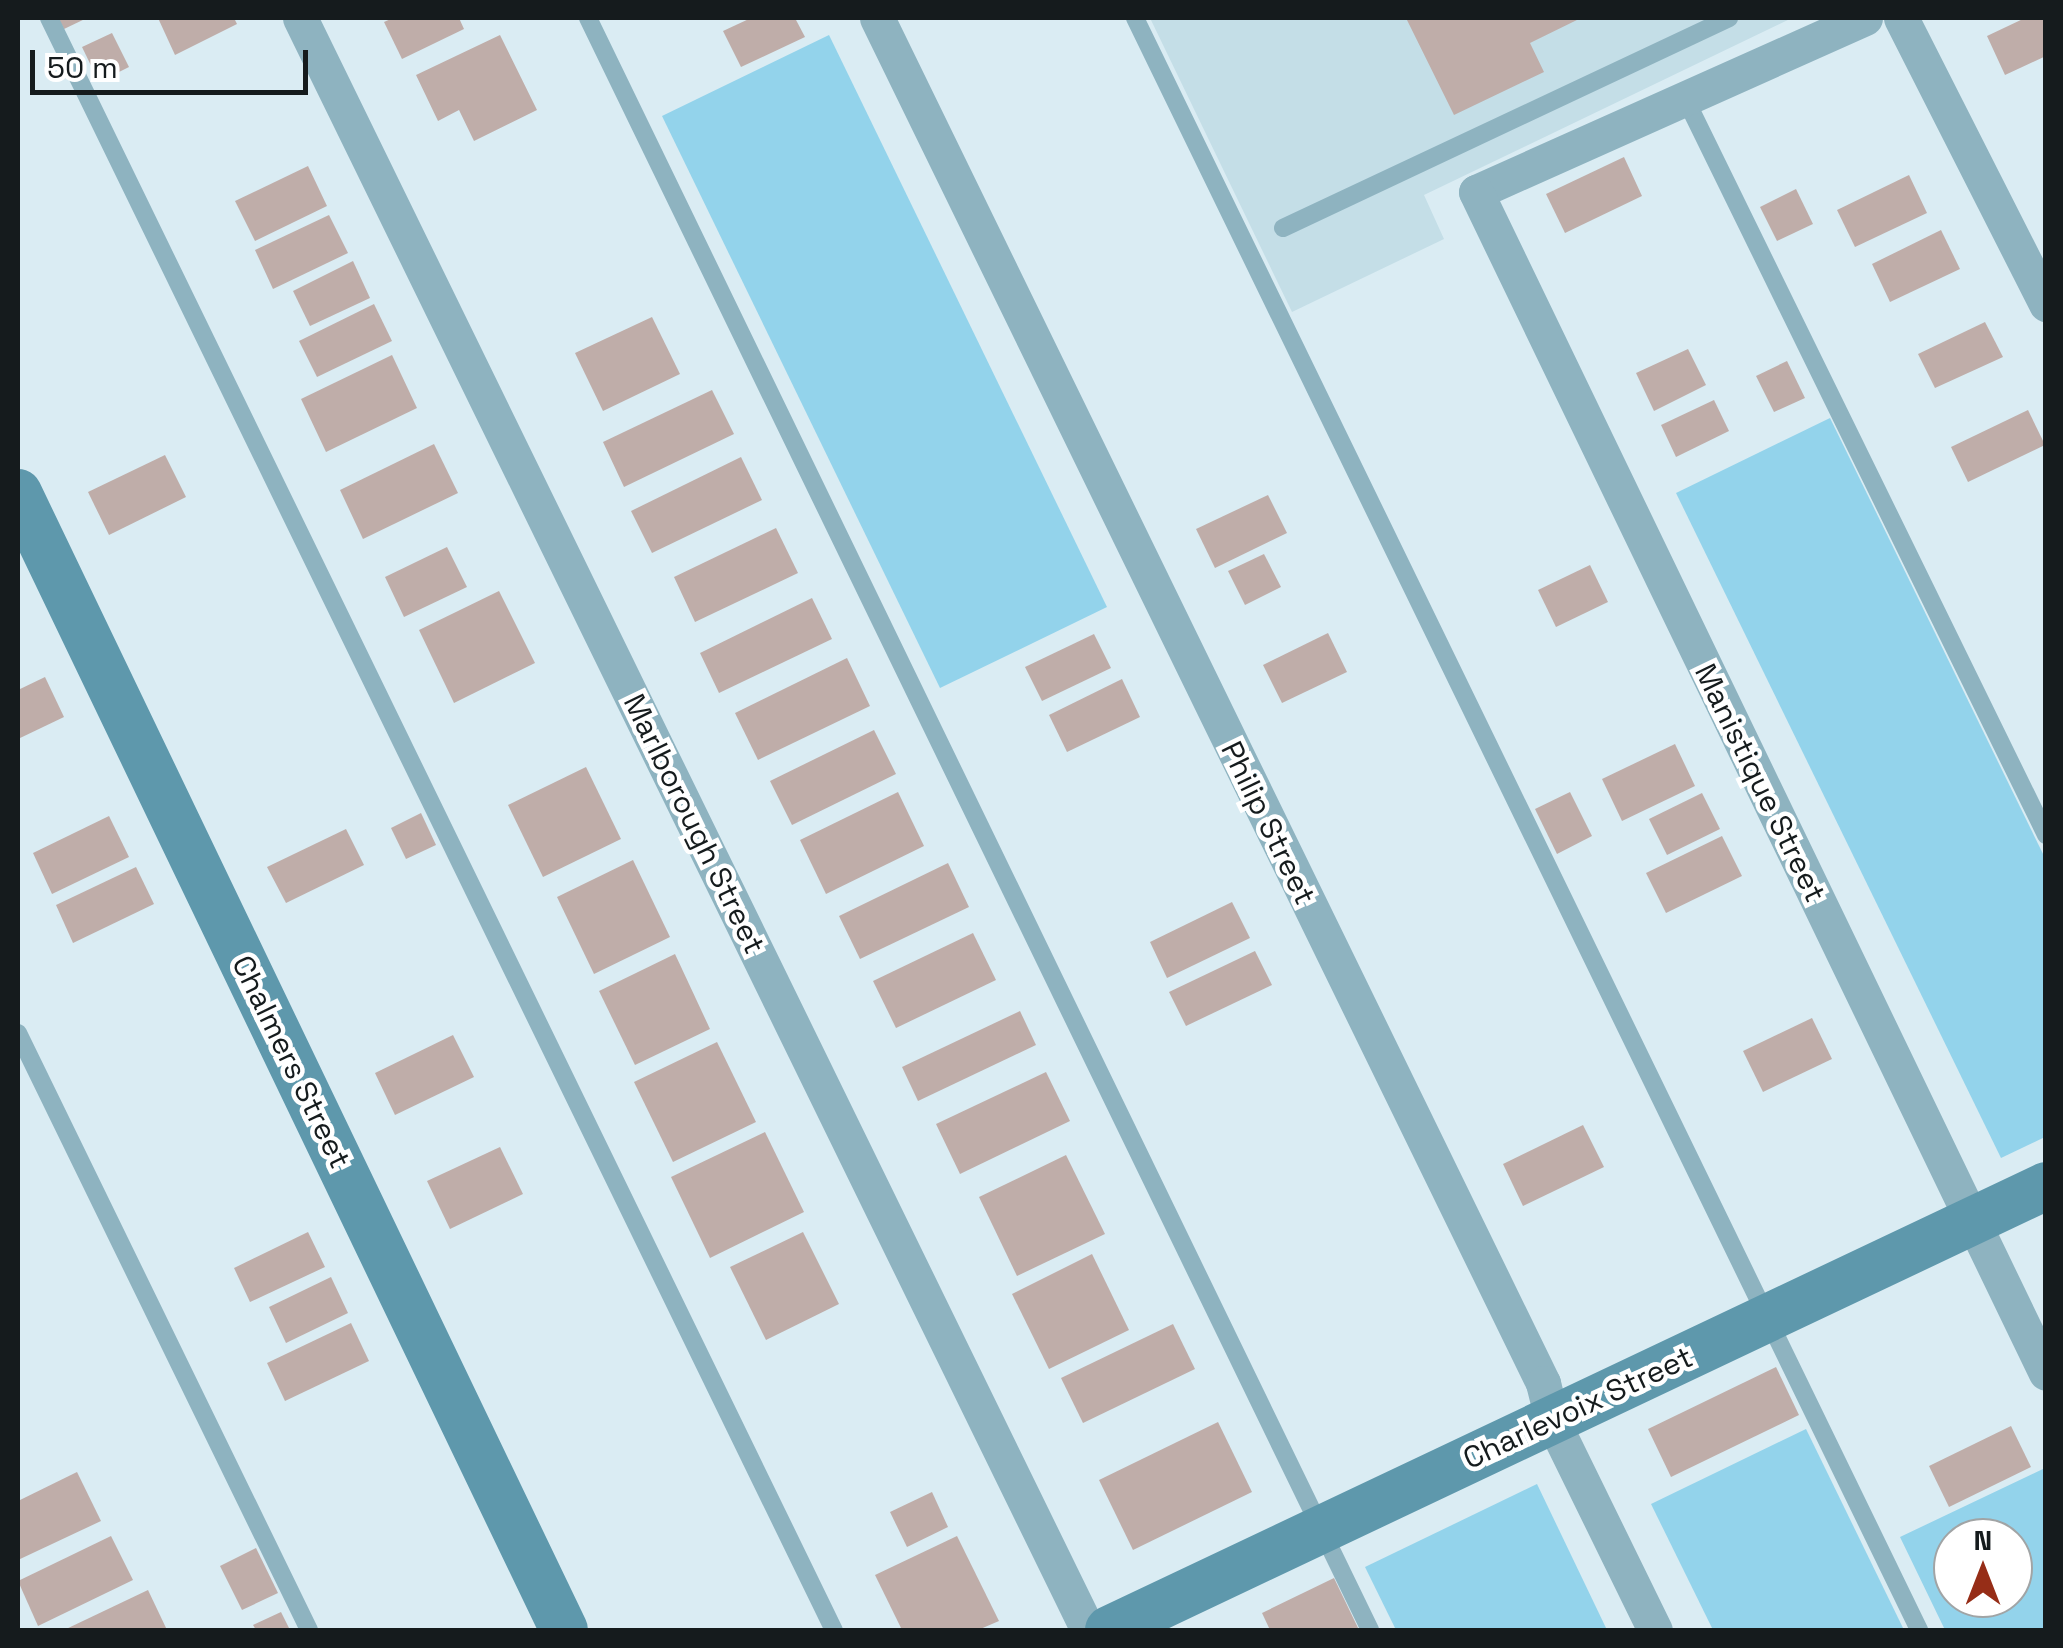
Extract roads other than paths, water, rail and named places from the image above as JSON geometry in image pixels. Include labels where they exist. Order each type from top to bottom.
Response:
[{"type":"street","name":"Marlborough Street","points":[[300,18],[1088,1630]]},
{"type":"street","name":"Philip Street","points":[[877,18],[1543,1383],[1552,1420],[1655,1630]]},
{"type":"street","points":[[1685,98],[1865,18]]},
{"type":"street","points":[[1901,18],[2046,304]]},
{"type":"street","name":"Manistique Street","points":[[1685,98],[1476,192],[2046,1372]]},
{"type":"street","name":"Chalmers Street","points":[[18,493],[564,1630]]},
{"type":"street","name":"Charlevoix Street","points":[[1110,1630],[2046,1186]]},
{"type":"lane","points":[[49,18],[834,1630]]},
{"type":"lane","points":[[588,18],[1370,1630]]},
{"type":"lane","points":[[1135,18],[1919,1630]]},
{"type":"lane","points":[[1283,228],[1729,18]]},
{"type":"lane","points":[[1685,98],[2046,835]]},
{"type":"lane","points":[[18,1033],[309,1630]]}]
